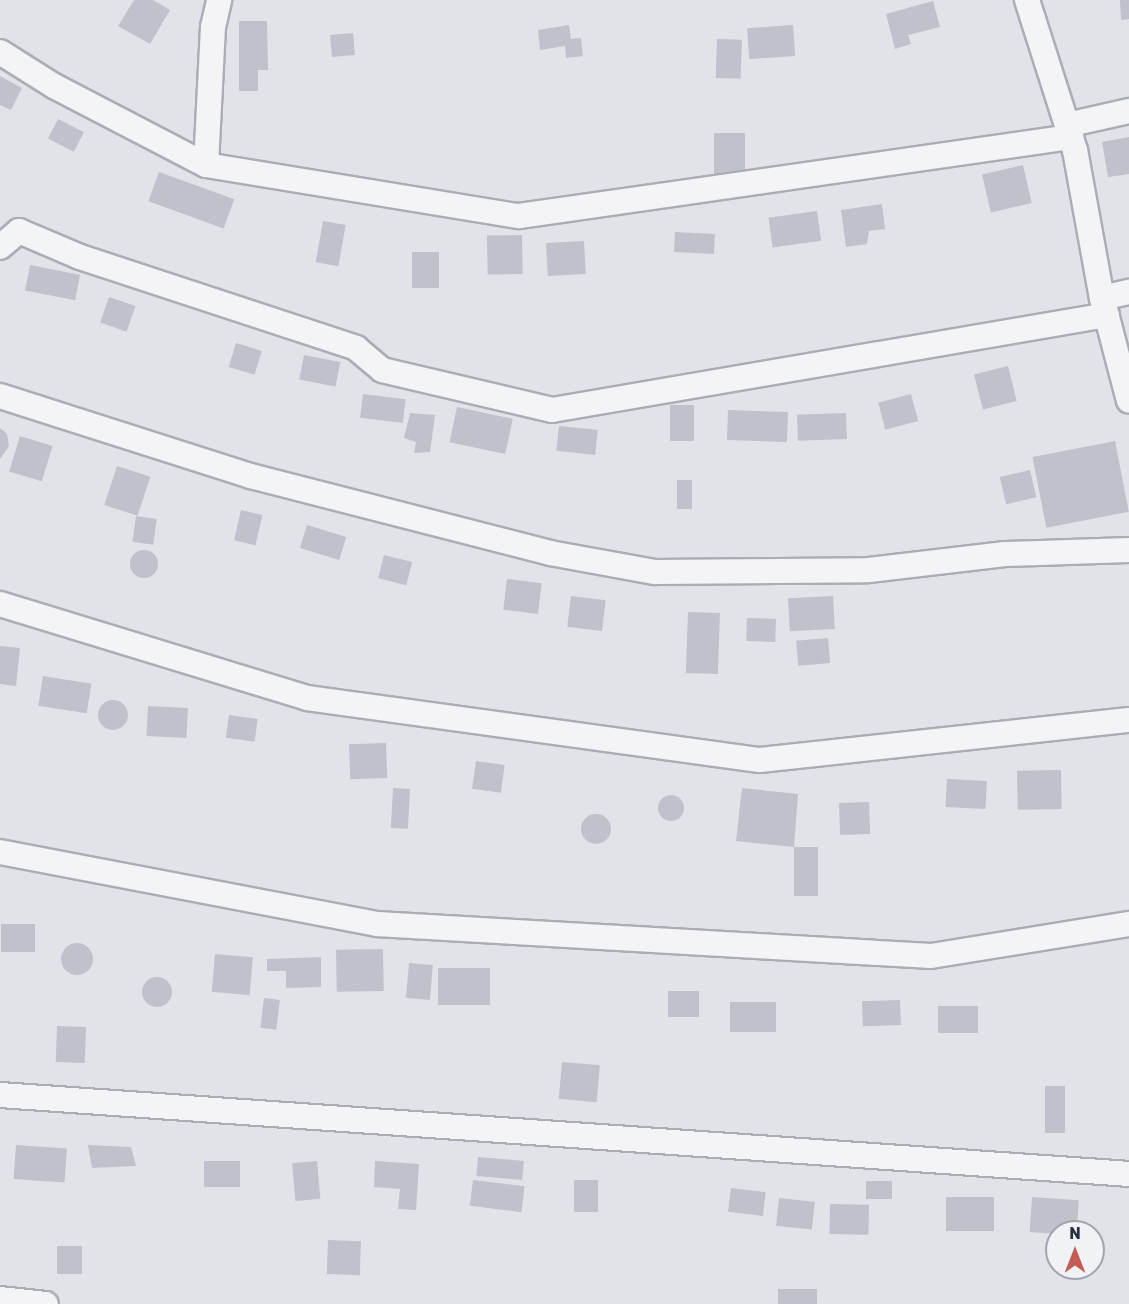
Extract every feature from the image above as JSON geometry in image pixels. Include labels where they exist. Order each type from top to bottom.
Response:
[{"type":"street","points":[[1027,0],[1069,131],[1105,306],[1129,401]]},
{"type":"street","points":[[206,165],[214,4]]},
{"type":"street","points":[[0,52],[54,86],[206,165],[519,216],[1069,131],[1129,111]]},
{"type":"street","points":[[0,247],[19,231],[80,257],[356,348],[382,370],[552,410],[1105,306],[1129,292]]},
{"type":"street","points":[[0,396],[250,476],[550,553],[655,572],[869,570],[1005,554],[1129,550]]},
{"type":"street","points":[[0,604],[307,698],[760,760],[1129,720]]},
{"type":"street","points":[[0,852],[377,924],[931,956],[1129,924]]},
{"type":"street","points":[[0,1095],[1129,1174]]},
{"type":"street","points":[[0,1299],[46,1304]]},
{"type":"building","points":[[134,0],[153,0],[170,10],[150,44],[118,26]]},
{"type":"building","points":[[1120,0],[1129,0],[1129,19],[1121,20]]},
{"type":"building","points":[[933,1],[940,27],[908,35],[911,44],[895,49],[886,14]]},
{"type":"building","points":[[239,21],[267,21],[268,70],[258,70],[258,91],[239,91]]},
{"type":"building","points":[[569,25],[571,39],[581,38],[583,56],[566,58],[565,46],[540,50],[538,30]]},
{"type":"building","points":[[793,25],[795,56],[749,59],[747,28]]},
{"type":"building","points":[[353,33],[355,55],[332,57],[330,35]]},
{"type":"building","points":[[717,39],[742,40],[741,79],[716,78]]},
{"type":"building","points":[[0,76],[22,88],[11,110],[0,105]]},
{"type":"building","points":[[58,119],[84,132],[74,152],[48,139]]},
{"type":"building","points":[[714,133],[745,133],[745,177],[714,177]]},
{"type":"building","points":[[1129,137],[1129,174],[1108,177],[1102,142]]},
{"type":"building","points":[[1023,165],[1032,203],[991,212],[982,174]]},
{"type":"building","points":[[159,172],[234,199],[224,228],[148,201]]},
{"type":"building","points":[[882,204],[885,229],[869,231],[867,244],[846,247],[841,210]]},
{"type":"building","points":[[817,211],[821,241],[773,248],[768,218]]},
{"type":"building","points":[[323,221],[346,225],[338,266],[316,262]]},
{"type":"building","points":[[675,232],[715,234],[714,254],[674,252]]},
{"type":"building","points":[[522,235],[523,274],[488,275],[487,236]]},
{"type":"building","points":[[584,241],[586,274],[548,276],[546,243]]},
{"type":"building","points":[[412,252],[439,252],[439,288],[412,288]]},
{"type":"building","points":[[30,265],[80,275],[75,300],[25,291]]},
{"type":"building","points":[[109,297],[135,306],[127,332],[100,323]]},
{"type":"building","points":[[236,343],[262,351],[255,375],[229,367]]},
{"type":"building","points":[[304,355],[340,362],[336,387],[299,380]]},
{"type":"building","points":[[1008,366],[1017,401],[983,409],[974,374]]},
{"type":"building","points":[[363,394],[406,399],[403,423],[360,418]]},
{"type":"building","points":[[911,394],[918,421],[885,430],[878,403]]},
{"type":"building","points":[[670,405],[694,405],[694,441],[670,441]]},
{"type":"building","points":[[457,407],[513,419],[505,454],[450,442]]},
{"type":"building","points":[[728,410],[788,412],[787,442],[727,440]]},
{"type":"building","points":[[410,413],[435,415],[430,452],[414,453],[416,442],[404,438]]},
{"type":"building","points":[[846,413],[847,439],[798,441],[797,415]]},
{"type":"building","points":[[559,426],[598,430],[595,455],[556,451]]},
{"type":"building","points":[[0,428],[7,434],[9,446],[0,459]]},
{"type":"building","points":[[20,436],[53,446],[42,481],[9,471]]},
{"type":"building","points":[[1115,441],[1129,512],[1046,528],[1033,457]]},
{"type":"building","points":[[117,466],[150,477],[138,516],[104,505]]},
{"type":"building","points":[[1030,470],[1036,497],[1006,504],[1000,477]]},
{"type":"building","points":[[677,480],[692,480],[692,509],[677,509]]},
{"type":"building","points":[[241,510],[262,515],[255,545],[234,540]]},
{"type":"building","points":[[136,516],[157,519],[153,545],[132,542]]},
{"type":"building","points":[[307,525],[346,537],[339,560],[300,548]]},
{"type":"building","points":[[144,550],[154,554],[158,564],[154,574],[144,578],[134,574],[130,564],[134,554]]},
{"type":"building","points":[[384,555],[412,562],[406,585],[378,578]]},
{"type":"building","points":[[507,579],[542,583],[538,614],[503,610]]},
{"type":"building","points":[[571,596],[606,600],[602,631],[567,627]]},
{"type":"building","points":[[833,596],[835,629],[790,631],[788,598]]},
{"type":"building","points":[[688,612],[720,613],[718,674],[686,673]]},
{"type":"building","points":[[747,618],[776,619],[775,642],[746,641]]},
{"type":"building","points":[[828,638],[830,663],[798,666],[796,641]]},
{"type":"building","points":[[0,646],[20,648],[16,686],[0,684]]},
{"type":"building","points":[[43,676],[91,684],[87,713],[38,706]]},
{"type":"building","points":[[113,700],[124,704],[128,715],[124,726],[113,730],[102,726],[98,715],[102,704]]},
{"type":"building","points":[[148,706],[188,708],[186,738],[146,736]]},
{"type":"building","points":[[229,715],[258,719],[255,742],[226,738]]},
{"type":"building","points":[[386,743],[387,778],[350,779],[349,744]]},
{"type":"building","points":[[476,761],[505,765],[501,793],[472,789]]},
{"type":"building","points":[[1061,770],[1062,809],[1018,810],[1017,771]]},
{"type":"building","points":[[947,779],[987,781],[985,809],[946,807]]},
{"type":"building","points":[[393,788],[410,789],[408,829],[391,828]]},
{"type":"building","points":[[742,788],[798,794],[794,847],[736,841]]},
{"type":"building","points":[[671,795],[680,799],[684,808],[680,817],[671,821],[662,817],[658,808],[662,799]]},
{"type":"building","points":[[869,802],[870,834],[840,835],[839,803]]},
{"type":"building","points":[[596,814],[607,818],[611,829],[607,840],[596,844],[585,840],[581,829],[585,818]]},
{"type":"building","points":[[794,847],[818,847],[818,896],[794,896]]},
{"type":"building","points":[[1,924],[35,924],[35,952],[1,952]]},
{"type":"building","points":[[77,943],[88,948],[93,959],[88,970],[77,975],[66,970],[61,959],[66,948]]},
{"type":"building","points":[[383,949],[384,991],[337,992],[336,950]]},
{"type":"building","points":[[215,954],[253,957],[250,995],[212,992]]},
{"type":"building","points":[[321,957],[321,987],[286,988],[286,971],[267,971],[267,959]]},
{"type":"building","points":[[409,963],[433,965],[430,1000],[406,998]]},
{"type":"building","points":[[438,968],[490,968],[490,1005],[438,1005]]},
{"type":"building","points":[[157,977],[168,981],[172,992],[168,1003],[157,1007],[146,1003],[142,992],[146,981]]},
{"type":"building","points":[[668,991],[699,991],[699,1017],[668,1017]]},
{"type":"building","points":[[264,998],[280,1000],[276,1030],[260,1028]]},
{"type":"building","points":[[900,1000],[901,1025],[863,1026],[862,1001]]},
{"type":"building","points":[[730,1002],[776,1002],[776,1032],[730,1032]]},
{"type":"building","points":[[938,1006],[978,1006],[978,1033],[938,1033]]},
{"type":"building","points":[[57,1026],[86,1027],[85,1063],[56,1062]]},
{"type":"building","points":[[562,1062],[600,1065],[597,1102],[559,1099]]},
{"type":"building","points":[[1045,1086],[1065,1086],[1065,1133],[1045,1133]]},
{"type":"building","points":[[16,1145],[67,1149],[65,1182],[14,1179]]},
{"type":"building","points":[[88,1145],[131,1147],[136,1166],[92,1168]]},
{"type":"building","points":[[478,1157],[524,1161],[522,1180],[476,1176]]},
{"type":"building","points":[[204,1161],[240,1161],[240,1187],[204,1187]]},
{"type":"building","points":[[317,1161],[320,1199],[295,1201],[292,1163]]},
{"type":"building","points":[[375,1161],[419,1164],[416,1210],[398,1209],[400,1189],[374,1187]]},
{"type":"building","points":[[473,1180],[525,1186],[521,1212],[470,1206]]},
{"type":"building","points":[[574,1180],[598,1180],[598,1212],[574,1212]]},
{"type":"building","points":[[866,1181],[892,1181],[892,1199],[866,1199]]},
{"type":"building","points":[[731,1188],[766,1192],[763,1216],[728,1212]]},
{"type":"building","points":[[946,1197],[994,1197],[994,1231],[946,1231]]},
{"type":"building","points":[[1032,1197],[1079,1200],[1078,1220],[1045,1220],[1045,1233],[1030,1232]]},
{"type":"building","points":[[779,1198],[815,1202],[812,1230],[776,1226]]},
{"type":"building","points":[[830,1204],[869,1205],[868,1235],[829,1234]]},
{"type":"building","points":[[328,1240],[361,1241],[360,1275],[327,1274]]},
{"type":"building","points":[[57,1246],[82,1246],[82,1274],[57,1274]]},
{"type":"building","points":[[778,1289],[817,1289],[817,1304],[778,1304]]}]
